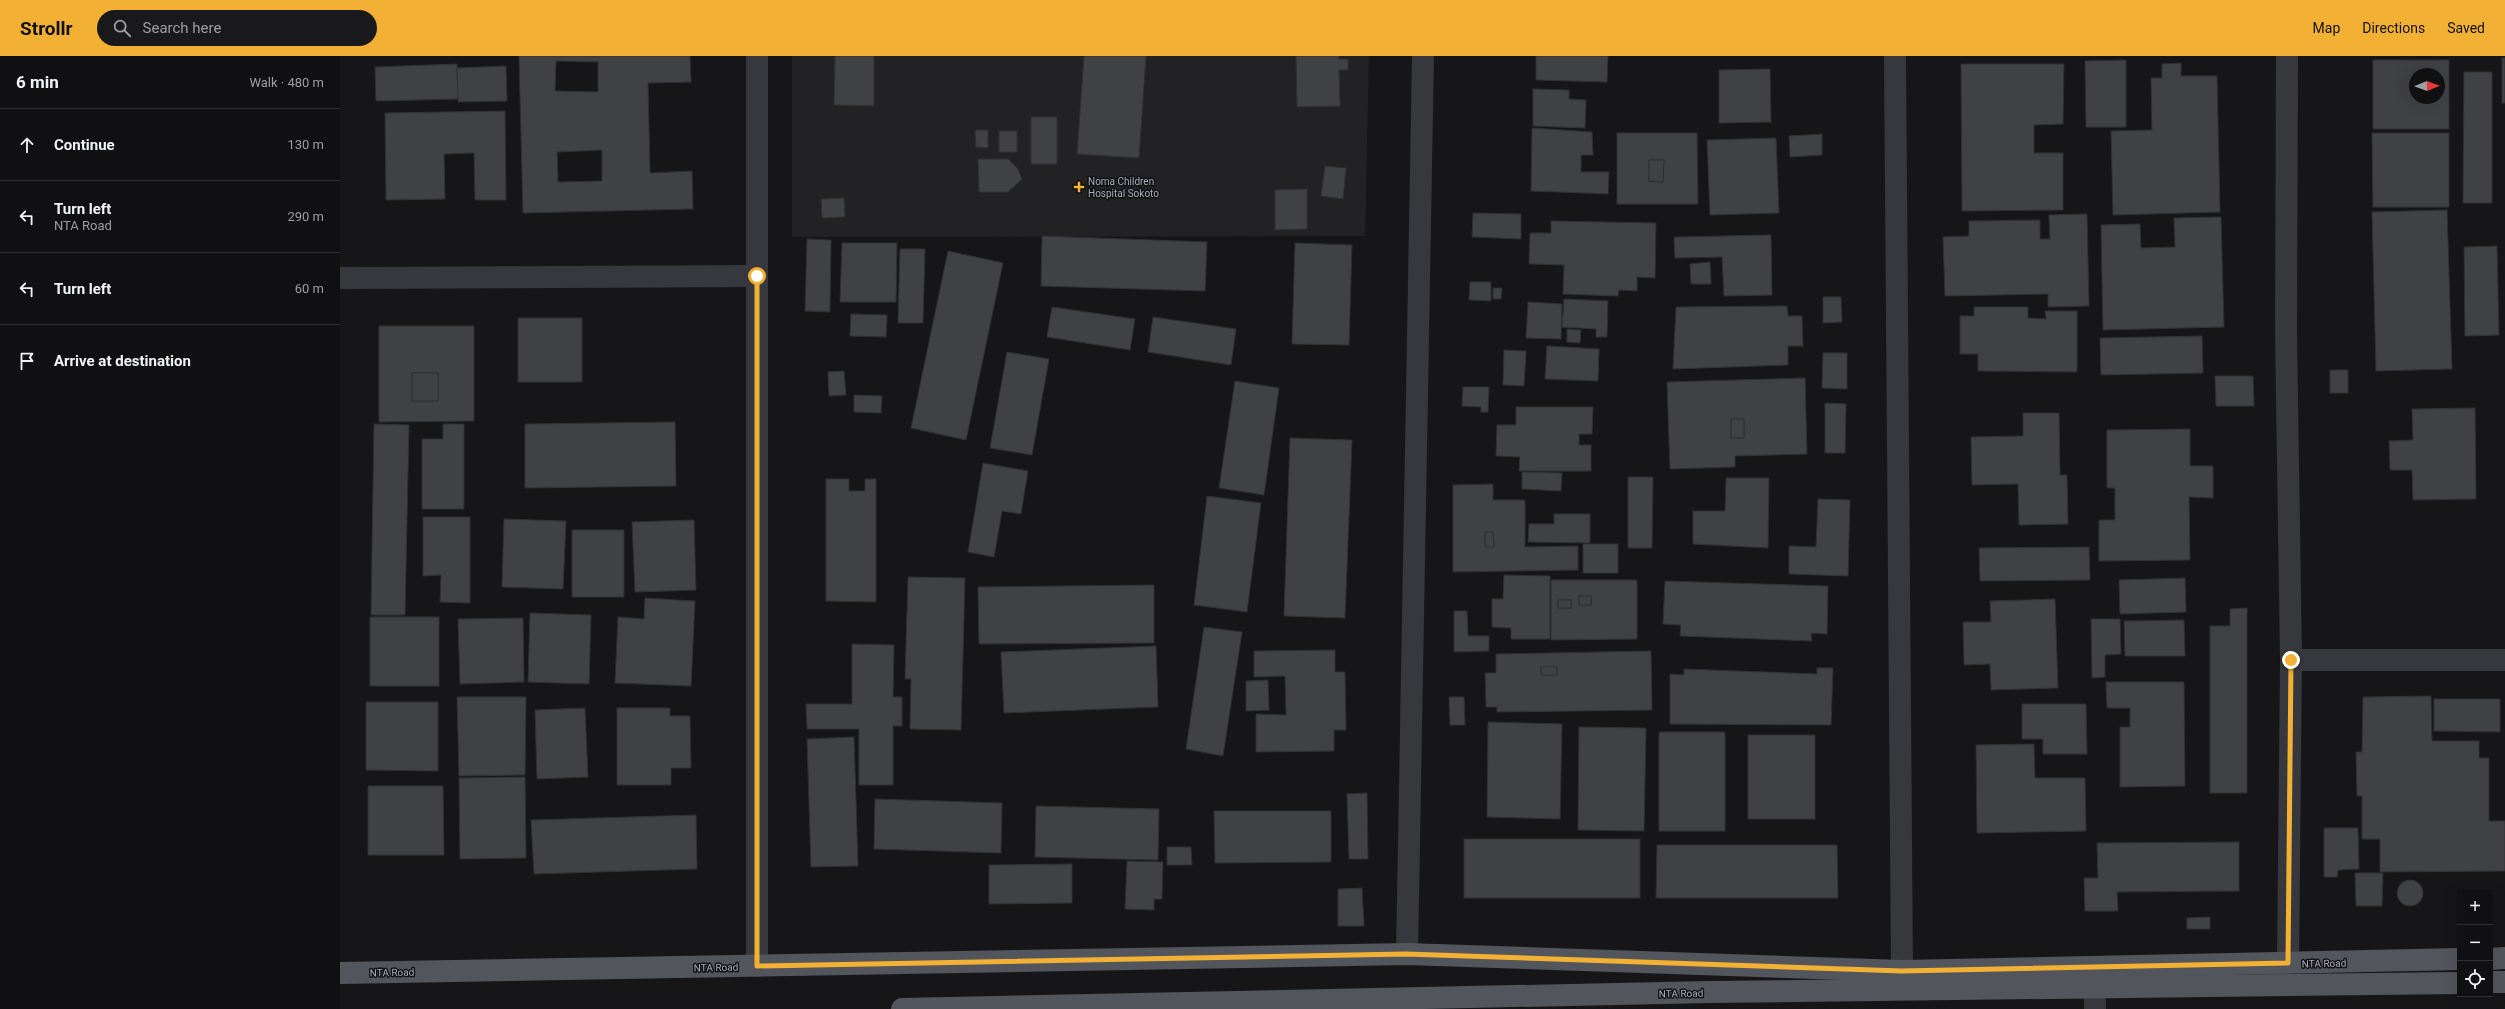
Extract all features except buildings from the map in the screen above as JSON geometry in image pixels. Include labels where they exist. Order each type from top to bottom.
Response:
[{"type":"main road","name":"NTA Road","points":[[340,973],[1406,954],[1902,971],[2457,959]]},
{"type":"main road","points":[[2493,959],[2505,958]]},
{"type":"main road","points":[[2493,982],[2505,982]]},
{"type":"main road","name":"NTA Road","points":[[902,1009],[1709,992],[2457,983]]},
{"type":"street","points":[[757,966],[758,56]]},
{"type":"street","points":[[1406,954],[1423,56]]},
{"type":"street","points":[[1895,56],[1902,971]]},
{"type":"street","points":[[2287,56],[2286,331],[2291,660],[2288,963]]},
{"type":"street","points":[[340,278],[757,276]]},
{"type":"street","points":[[2291,660],[2505,660]]},
{"type":"street","points":[[2095,988],[2095,1009]]},
{"type":"shaded area","name":"Noma Children Hospital Sokoto","points":[[792,56],[1369,56],[1365,236],[792,237]]},
{"type":"place","name":"Noma Children Hospital Sokoto","points":[[1079,187]]},
{"type":"route","points":[[757,276],[757,966],[1406,954],[1902,971],[2288,963],[2291,660]]}]
